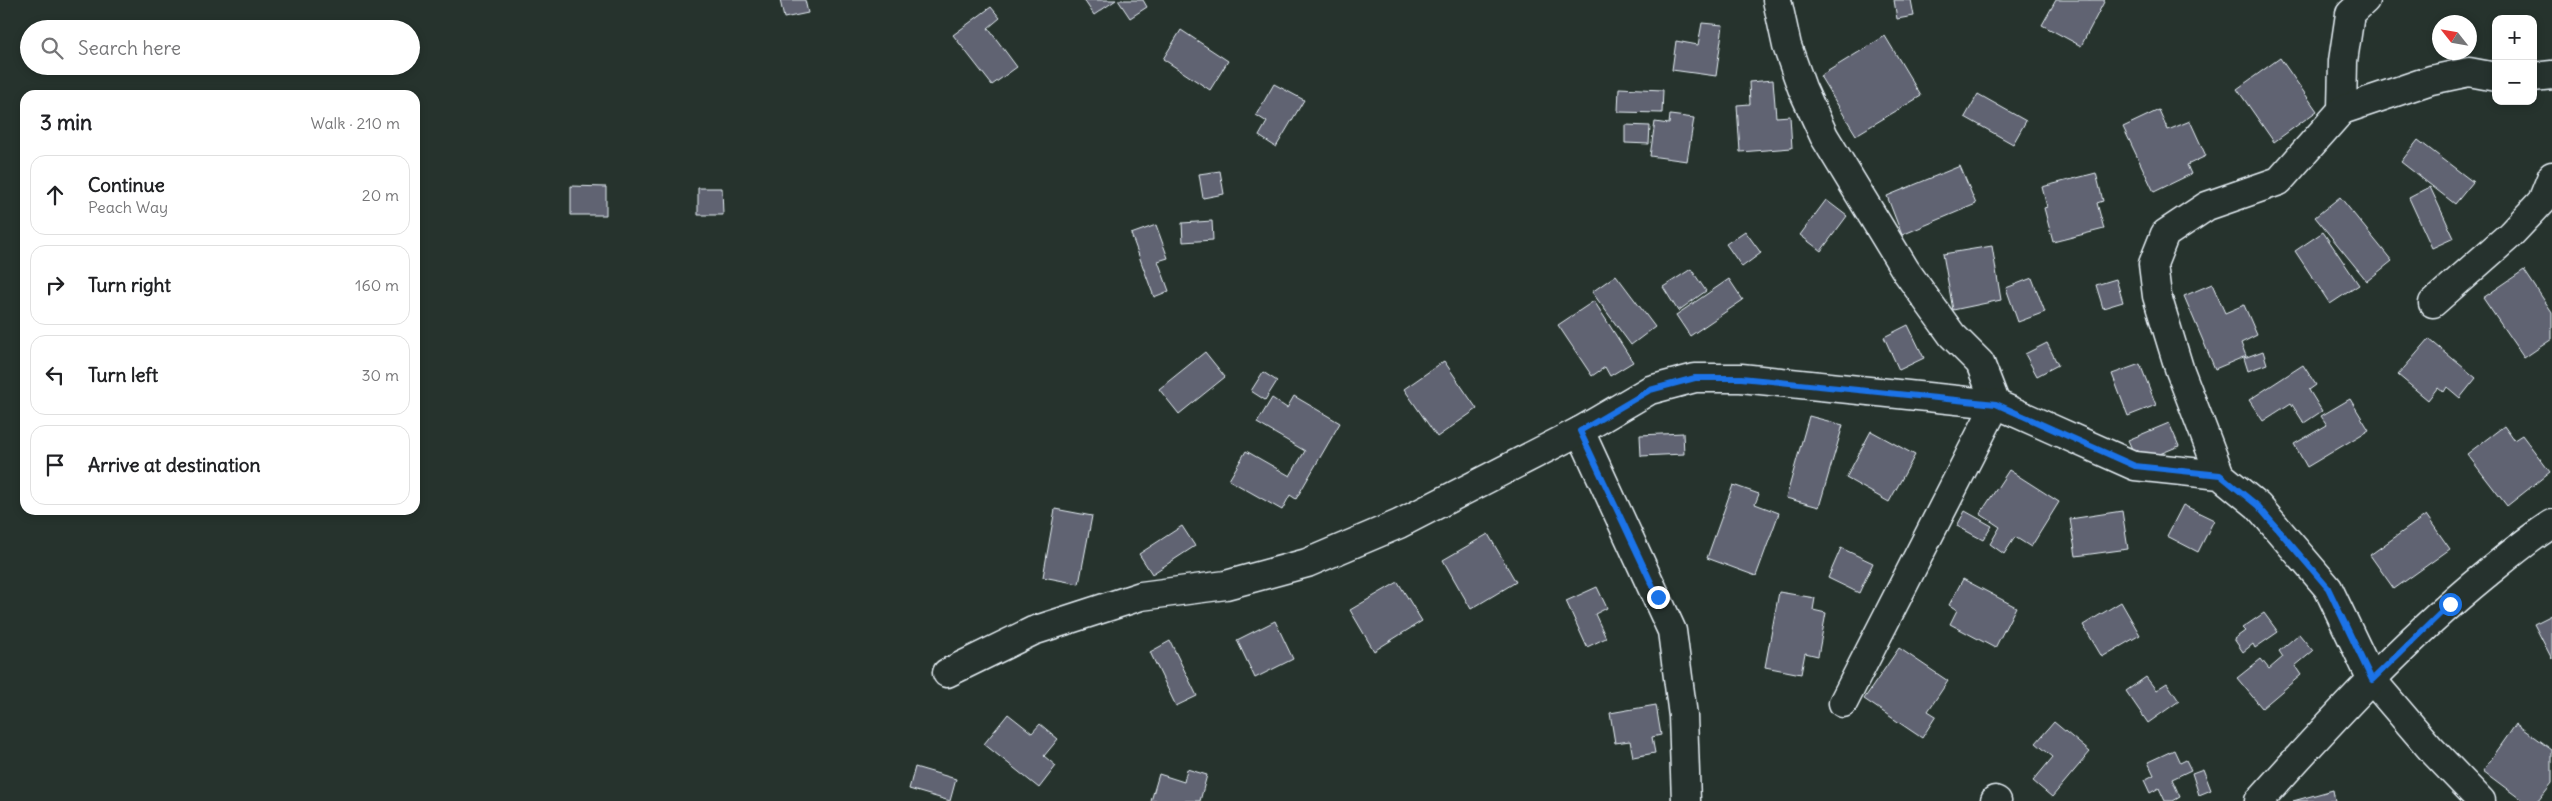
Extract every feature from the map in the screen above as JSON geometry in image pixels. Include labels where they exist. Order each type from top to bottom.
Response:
[{"type":"street","points":[[1777,0],[1787,46],[1802,88],[1824,136],[1906,271],[1952,335],[1980,363],[1996,404],[1843,703]]},
{"type":"street","points":[[2342,110],[2343,61],[2350,14],[2365,0]]},
{"type":"street","points":[[2481,801],[2432,749],[2372,680],[2328,588],[2258,506],[2220,475],[2179,368],[2157,296],[2153,264],[2165,234],[2206,206],[2279,181],[2342,110],[2431,80],[2469,72],[2492,76]]},
{"type":"street","points":[[2537,76],[2552,75]]},
{"type":"street","points":[[2434,303],[2510,235],[2542,200],[2552,176]]},
{"type":"street","points":[[947,674],[1033,631],[1140,596],[1226,585],[1307,563],[1399,524],[1580,431],[1650,390],[1695,378],[1741,378],[1996,404],[2135,466],[2220,475]]},
{"type":"street","points":[[1580,431],[1672,631],[1683,716],[1686,801]]},
{"type":"street","points":[[2259,801],[2339,712],[2450,604],[2534,535],[2552,524]]},
{"type":"building","points":[[780,0],[805,0],[808,13],[784,18]]},
{"type":"building","points":[[1084,0],[1116,0],[1094,15]]},
{"type":"building","points":[[1118,0],[1143,0],[1147,7],[1130,18]]},
{"type":"building","points":[[1894,0],[1911,0],[1914,16],[1897,19]]},
{"type":"building","points":[[2056,0],[2105,0],[2081,46],[2042,25]]},
{"type":"building","points":[[991,7],[1000,18],[988,28],[1017,67],[992,85],[953,35]]},
{"type":"building","points":[[1702,23],[1723,25],[1716,76],[1672,70],[1676,41],[1698,45]]},
{"type":"building","points":[[1181,30],[1228,61],[1210,90],[1163,59]]},
{"type":"building","points":[[1885,36],[1921,96],[1856,135],[1820,76]]},
{"type":"building","points":[[2280,58],[2317,111],[2274,142],[2237,89]]},
{"type":"building","points":[[1773,80],[1776,117],[1790,116],[1792,148],[1740,152],[1737,105],[1750,104],[1749,82]]},
{"type":"building","points":[[1274,84],[1304,100],[1276,147],[1259,136],[1267,122],[1256,115]]},
{"type":"building","points":[[1619,88],[1663,90],[1662,113],[1618,112]]},
{"type":"building","points":[[1978,94],[2026,121],[2013,144],[1965,117]]},
{"type":"building","points":[[2159,110],[2168,130],[2190,121],[2206,156],[2187,165],[2191,174],[2154,192],[2123,127]]},
{"type":"building","points":[[1670,115],[1694,118],[1687,161],[1650,156],[1655,122],[1669,124]]},
{"type":"building","points":[[1625,125],[1650,126],[1649,144],[1625,143]]},
{"type":"building","points":[[2418,140],[2473,182],[2455,204],[2401,162]]},
{"type":"building","points":[[1960,166],[1976,204],[1902,235],[1887,196]]},
{"type":"building","points":[[1220,171],[1224,194],[1203,198],[1199,174]]},
{"type":"building","points":[[2096,173],[2103,201],[2097,203],[2104,229],[2053,242],[2044,208],[2047,207],[2042,187]]},
{"type":"building","points":[[571,186],[606,187],[606,215],[571,215]]},
{"type":"building","points":[[2430,187],[2454,238],[2432,248],[2409,198]]},
{"type":"building","points":[[698,188],[722,188],[723,215],[698,215]]},
{"type":"building","points":[[2340,197],[2392,261],[2367,281],[2315,217]]},
{"type":"building","points":[[1826,200],[1847,216],[1821,251],[1800,235]]},
{"type":"building","points":[[1212,221],[1213,240],[1183,242],[1182,223]]},
{"type":"building","points":[[1156,225],[1168,258],[1158,261],[1169,291],[1154,297],[1131,234]]},
{"type":"building","points":[[1745,231],[1761,253],[1742,267],[1726,244]]},
{"type":"building","points":[[2323,232],[2359,285],[2330,304],[2295,251]]},
{"type":"building","points":[[1992,246],[2001,300],[1953,310],[1943,254]]},
{"type":"building","points":[[1691,269],[1706,291],[1678,311],[1663,287]]},
{"type":"building","points":[[2524,270],[2552,312],[2552,339],[2524,358],[2483,298]]},
{"type":"building","points":[[1616,275],[1655,327],[1631,345],[1592,292]]},
{"type":"building","points":[[2032,278],[2045,312],[2018,322],[2006,288]]},
{"type":"building","points":[[1729,279],[1743,300],[1690,336],[1676,315]]},
{"type":"building","points":[[2116,279],[2123,302],[2103,308],[2096,285]]},
{"type":"building","points":[[2212,284],[2225,313],[2244,305],[2257,335],[2241,343],[2246,356],[2215,369],[2184,296]]},
{"type":"building","points":[[1594,301],[1633,362],[1610,376],[1605,367],[1592,376],[1558,325]]},
{"type":"building","points":[[1908,325],[1924,358],[1899,370],[1884,337]]},
{"type":"building","points":[[2429,339],[2476,378],[2460,398],[2447,387],[2444,392],[2438,387],[2428,400],[2398,375]]},
{"type":"building","points":[[2047,343],[2058,365],[2037,376],[2025,354]]},
{"type":"building","points":[[2263,351],[2267,364],[2248,371],[2244,358]]},
{"type":"building","points":[[1205,352],[1225,377],[1179,414],[1159,389]]},
{"type":"building","points":[[1444,361],[1477,409],[1437,437],[1404,389]]},
{"type":"building","points":[[2140,364],[2156,405],[2128,416],[2112,374]]},
{"type":"building","points":[[2303,365],[2316,385],[2309,390],[2322,411],[2304,423],[2291,403],[2263,421],[2249,400]]},
{"type":"building","points":[[1263,372],[1277,381],[1265,400],[1251,391]]},
{"type":"building","points":[[1294,396],[1340,423],[1296,499],[1290,495],[1282,510],[1229,480],[1246,451],[1290,476],[1305,451],[1257,423],[1272,398],[1287,408]]},
{"type":"building","points":[[2350,399],[2369,430],[2307,467],[2294,444],[2327,425],[2321,416]]},
{"type":"building","points":[[1809,416],[1843,425],[1819,507],[1786,498]]},
{"type":"building","points":[[2169,423],[2179,446],[2138,463],[2128,440]]},
{"type":"building","points":[[2504,426],[2514,440],[2522,435],[2550,472],[2507,506],[2467,454]]},
{"type":"building","points":[[1871,431],[1915,455],[1889,502],[1846,478]]},
{"type":"building","points":[[1683,433],[1684,454],[1641,456],[1640,435]]},
{"type":"building","points":[[2009,470],[2059,502],[2031,547],[2015,537],[2004,554],[1990,544],[2000,527],[1980,514]]},
{"type":"building","points":[[1733,485],[1759,494],[1755,504],[1779,513],[1756,576],[1707,558]]},
{"type":"building","points":[[2183,505],[2214,520],[2198,552],[2167,536]]},
{"type":"building","points":[[1055,509],[1092,516],[1079,584],[1043,577]]},
{"type":"building","points":[[1965,511],[1992,526],[1983,540],[1957,526]]},
{"type":"building","points":[[2122,511],[2128,549],[2076,556],[2070,519]]},
{"type":"building","points":[[2426,515],[2450,549],[2394,589],[2370,555]]},
{"type":"building","points":[[1182,526],[1195,546],[1152,574],[1139,554]]},
{"type":"building","points":[[1488,534],[1516,582],[1471,609],[1443,560]]},
{"type":"building","points":[[1841,548],[1873,563],[1859,593],[1828,578]]},
{"type":"building","points":[[1963,579],[2016,607],[1995,648],[1950,624],[1957,610],[1949,605]]},
{"type":"building","points":[[1398,582],[1422,621],[1374,651],[1350,610]]},
{"type":"building","points":[[1597,587],[1607,608],[1595,614],[1606,638],[1587,647],[1566,601]]},
{"type":"building","points":[[1779,592],[1815,598],[1813,610],[1826,613],[1818,656],[1805,653],[1801,674],[1765,667]]},
{"type":"building","points":[[2121,602],[2140,635],[2102,657],[2083,625]]},
{"type":"building","points":[[2264,613],[2278,632],[2255,648],[2253,644],[2243,652],[2234,639],[2245,631],[2242,628]]},
{"type":"building","points":[[2552,615],[2552,659],[2534,624]]},
{"type":"building","points":[[1275,621],[1293,659],[1255,678],[1237,640]]},
{"type":"building","points":[[2299,634],[2313,651],[2295,666],[2301,675],[2262,708],[2237,678],[2261,659],[2269,669],[2283,657],[2279,651]]},
{"type":"building","points":[[1170,641],[1197,696],[1176,706],[1150,652]]},
{"type":"building","points":[[1899,648],[1948,681],[1928,711],[1936,716],[1922,738],[1864,699]]},
{"type":"building","points":[[2146,677],[2156,690],[2167,683],[2179,701],[2148,723],[2126,691]]},
{"type":"building","points":[[1656,705],[1661,735],[1652,737],[1655,753],[1633,757],[1630,741],[1615,743],[1610,713]]},
{"type":"building","points":[[1008,714],[1032,733],[1040,724],[1058,739],[1044,756],[1056,766],[1039,788],[984,744]]},
{"type":"building","points":[[2054,722],[2090,752],[2052,797],[2033,781],[2053,757],[2036,743]]},
{"type":"building","points":[[2516,724],[2552,750],[2552,783],[2538,801],[2523,801],[2483,771]]},
{"type":"building","points":[[2174,750],[2180,763],[2186,760],[2191,770],[2172,779],[2180,797],[2173,801],[2165,801],[2159,788],[2150,793],[2144,780],[2154,775],[2148,762]]},
{"type":"building","points":[[915,767],[956,779],[950,801],[909,789]]},
{"type":"building","points":[[1187,769],[1207,775],[1200,801],[1151,801],[1159,774],[1184,782]]},
{"type":"building","points":[[2203,769],[2211,790],[2199,795],[2192,773]]},
{"type":"building","points":[[2333,790],[2335,801],[2293,801]]},
{"type":"route","points":[[1658,597],[1580,431],[1650,390],[1695,378],[1741,378],[1996,404],[2135,466],[2220,475],[2258,506],[2328,588],[2372,680],[2450,604]]}]
